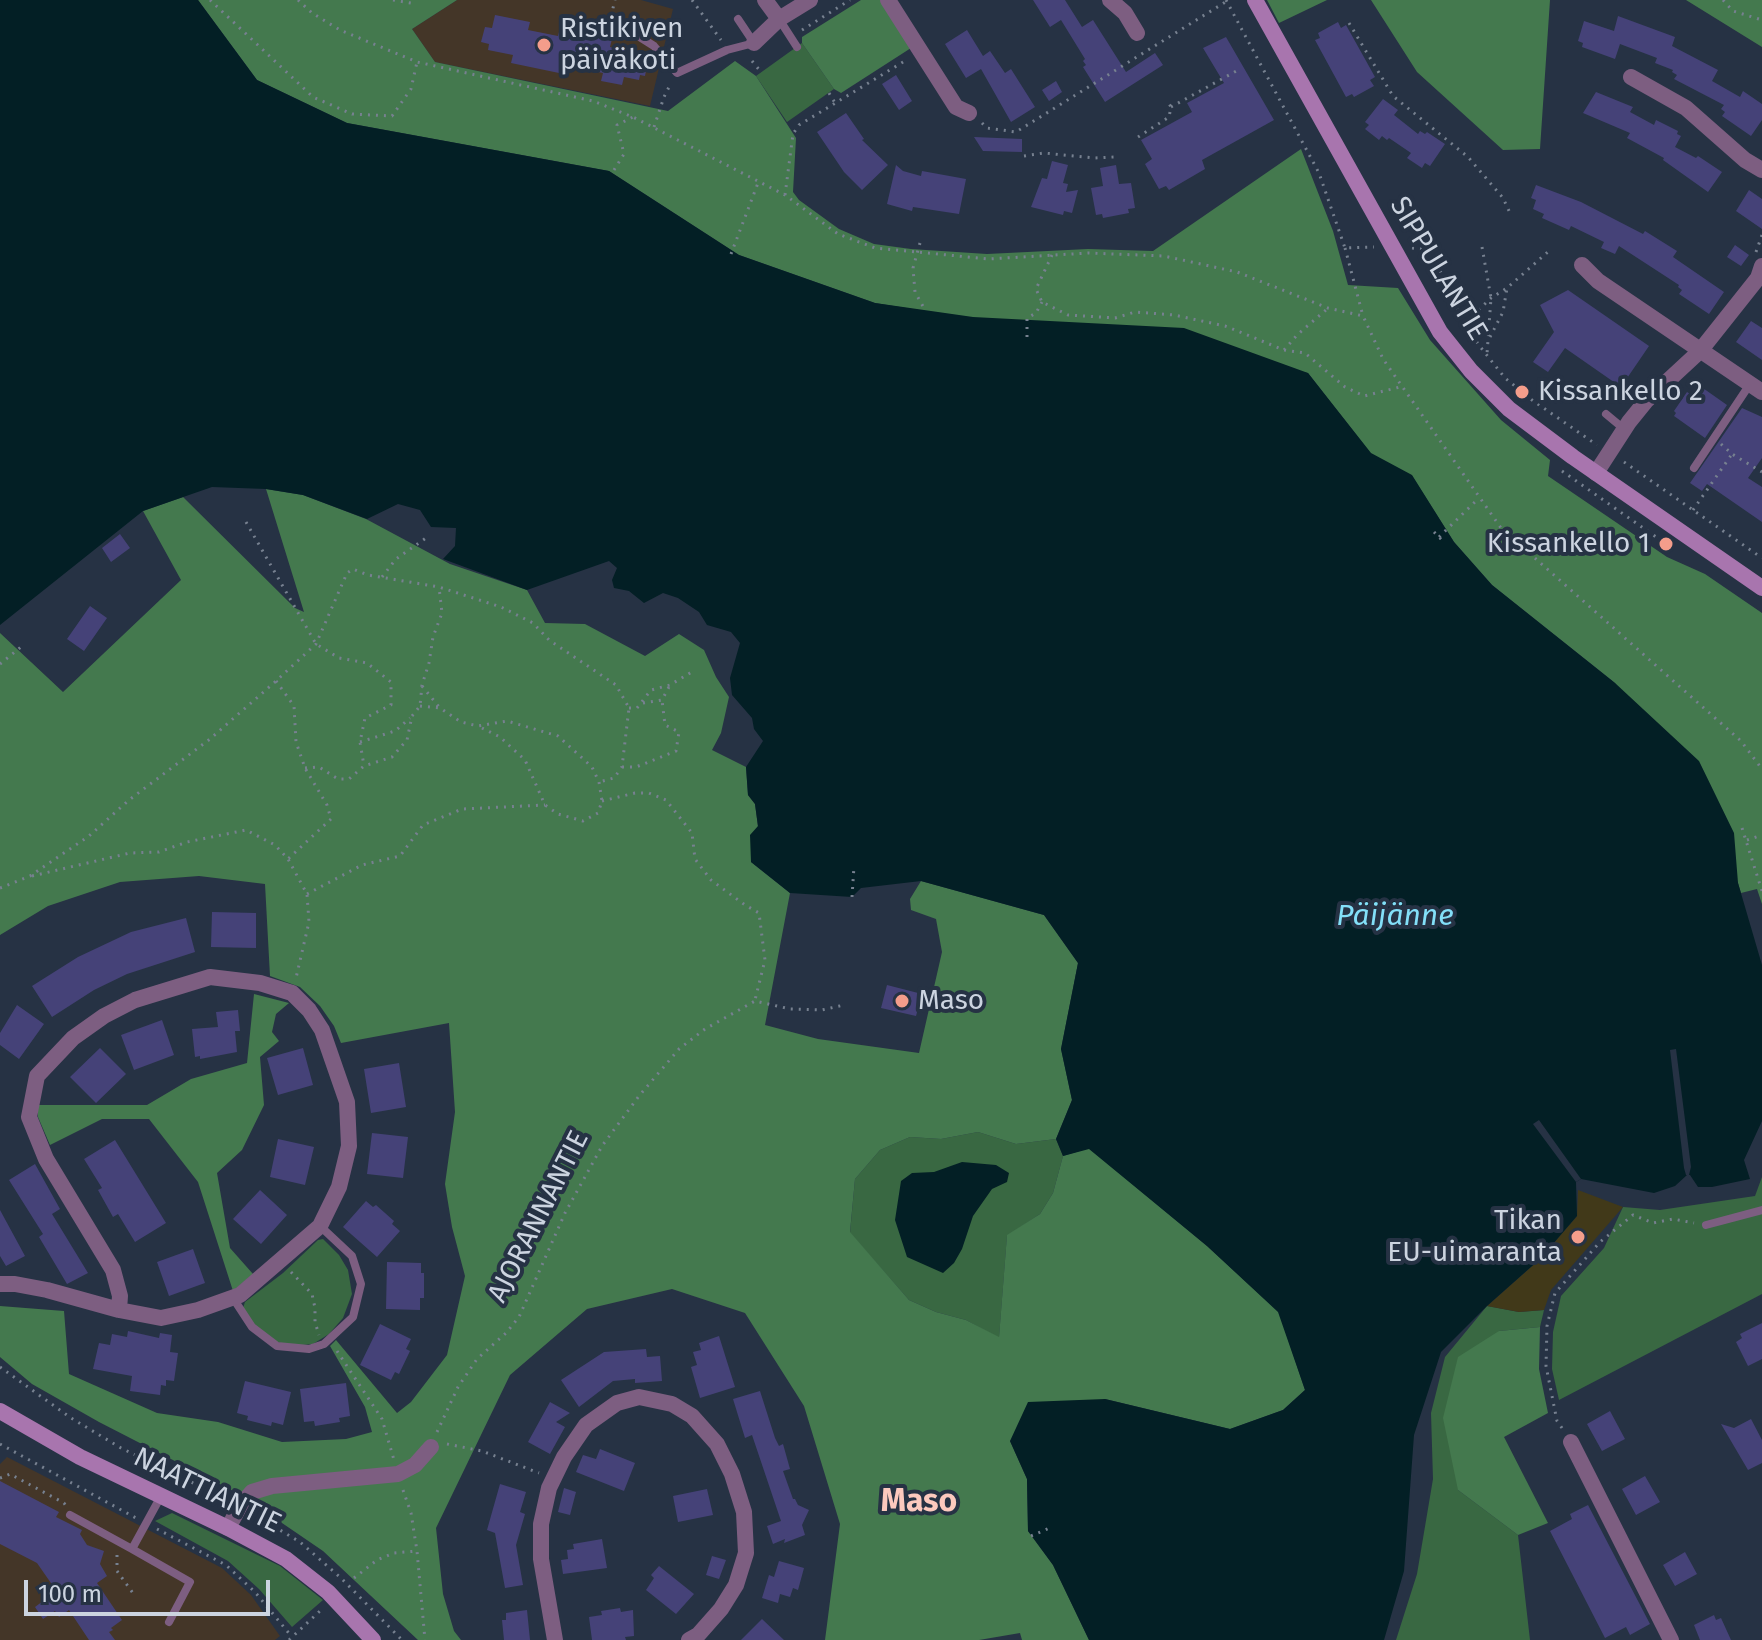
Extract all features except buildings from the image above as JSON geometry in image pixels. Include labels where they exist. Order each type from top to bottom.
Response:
[{"type":"street","points":[[765,0],[779,19]]},
{"type":"street","points":[[754,43],[779,19],[810,0]]},
{"type":"street","points":[[888,0],[956,107],[969,113]]},
{"type":"street","points":[[1110,0],[1125,13],[1137,33]]},
{"type":"street","name":"SIPPULANTIE","points":[[1255,0],[1440,332],[1471,371],[1509,409],[1762,588]]},
{"type":"street","points":[[1631,77],[1686,108],[1745,160],[1762,170]]},
{"type":"street","points":[[1582,265],[1598,281],[1756,388]]},
{"type":"street","points":[[1596,473],[1646,401],[1700,351],[1758,278],[1762,266]]},
{"type":"street","points":[[0,1284],[47,1290],[119,1310],[161,1318],[198,1310],[240,1295],[320,1226],[339,1187],[349,1146],[347,1102],[322,1030],[292,993],[260,983],[210,977],[150,996],[104,1016],[73,1038],[37,1076],[29,1117],[46,1159],[113,1270],[120,1296],[119,1310]]},
{"type":"street","points":[[555,1640],[541,1559],[541,1524],[553,1480],[564,1457],[586,1425],[617,1403],[639,1397],[672,1404],[692,1416],[717,1444],[732,1474],[744,1512],[746,1553],[736,1585],[721,1609],[698,1635],[689,1640]]},
{"type":"street","name":"NAATTIANTIE","points":[[0,1411],[80,1457],[286,1559],[328,1592],[373,1640]]},
{"type":"street","points":[[1571,1442],[1671,1640]]},
{"type":"street","points":[[228,1528],[252,1492],[272,1486],[398,1474],[415,1465],[431,1447]]},
{"type":"lane","points":[[604,25],[635,34],[654,46],[677,73],[727,50],[754,43],[738,19]]},
{"type":"lane","points":[[779,19],[797,47]]},
{"type":"lane","points":[[1694,468],[1716,439],[1721,426],[1756,388]]},
{"type":"lane","points":[[1606,414],[1624,429]]},
{"type":"lane","points":[[1706,1225],[1762,1210]]},
{"type":"lane","points":[[233,1298],[252,1327],[277,1346],[309,1349],[327,1341],[353,1317],[361,1284],[352,1256],[320,1226]]},
{"type":"lane","points":[[132,1549],[161,1496]]},
{"type":"lane","points":[[70,1515],[190,1582],[169,1622]]},
{"type":"path","points":[[210,0],[313,97],[352,114],[392,116],[411,89],[417,62]]},
{"type":"path","points":[[298,0],[312,13],[340,30],[417,62],[593,101],[633,117],[785,195],[838,234],[875,248],[989,259],[1088,253],[1164,256],[1237,272],[1328,308],[1363,316]]},
{"type":"path","points":[[393,0],[416,4]]},
{"type":"path","points":[[604,25],[615,0]]},
{"type":"path","points":[[692,0],[727,50]]},
{"type":"path","points":[[969,113],[987,128],[1016,132],[1226,0],[1319,173],[1345,248],[1363,316],[1383,359],[1402,387],[1501,528],[1741,741],[1762,769]]},
{"type":"path","points":[[1723,0],[1733,11],[1762,20]]},
{"type":"path","points":[[1349,23],[1393,96],[1468,157],[1503,198],[1511,215]]},
{"type":"path","points":[[785,195],[793,134],[799,125],[922,51]]},
{"type":"path","points":[[752,61],[761,72]]},
{"type":"path","points":[[1171,107],[1240,69]]},
{"type":"path","points":[[654,127],[664,97],[677,73]]},
{"type":"path","points":[[829,93],[835,103]]},
{"type":"path","points":[[1138,137],[1169,117],[1171,107],[1167,100]]},
{"type":"path","points":[[614,170],[624,154],[617,125],[633,117]]},
{"type":"path","points":[[1024,156],[1044,153],[1114,157]]},
{"type":"path","points":[[731,254],[758,182]]},
{"type":"path","points":[[920,243],[913,268],[915,292],[924,308]]},
{"type":"path","points":[[1345,248],[1377,247]]},
{"type":"path","points":[[1408,247],[1424,249],[1434,256],[1452,299],[1505,378],[1532,400],[1762,558]]},
{"type":"path","points":[[1482,247],[1491,298],[1487,355]]},
{"type":"path","points":[[1466,322],[1549,251]]},
{"type":"path","points":[[1052,255],[1036,289],[1042,302],[1068,315],[1115,318],[1135,312],[1174,315],[1225,326],[1284,350],[1305,353],[1345,387],[1364,396],[1402,387]]},
{"type":"path","points":[[1489,339],[1503,312],[1507,288]]},
{"type":"path","points":[[1027,337],[1027,318],[1036,313],[1042,302]]},
{"type":"path","points":[[1284,350],[1328,308]]},
{"type":"path","points":[[1716,439],[1732,454],[1762,472]]},
{"type":"path","points":[[1693,510],[1732,454]]},
{"type":"path","points":[[1434,532],[1441,539],[1480,498]]},
{"type":"path","points":[[246,522],[316,644],[339,658],[367,663],[391,682],[391,705],[365,718],[360,742],[364,766]]},
{"type":"path","points":[[382,577],[396,559],[426,538]]},
{"type":"path","points":[[30,876],[89,836],[129,800],[210,739],[316,644],[347,573],[353,569],[439,587],[501,607],[533,623],[549,640],[616,685],[629,708],[622,767],[614,778],[599,782]]},
{"type":"path","points":[[360,742],[395,731],[420,706],[433,637],[442,613],[439,587]]},
{"type":"path","points":[[0,664],[21,647]]},
{"type":"path","points":[[629,708],[637,708],[651,690],[670,685],[695,670]]},
{"type":"path","points":[[276,681],[294,706],[296,742],[305,768],[327,805],[331,819],[288,859]]},
{"type":"path","points":[[422,685],[440,708],[461,722],[500,737],[525,760],[545,805]]},
{"type":"path","points":[[622,767],[636,767],[676,751],[679,732],[665,725],[662,700],[670,685]]},
{"type":"path","points":[[643,703],[662,700]]},
{"type":"path","points":[[420,706],[440,708]]},
{"type":"path","points":[[305,768],[319,767],[338,779],[349,779],[364,766],[392,757],[407,740],[412,716]]},
{"type":"path","points":[[307,894],[362,865],[400,856],[423,825],[462,809],[545,805],[558,814],[583,821],[598,813],[602,801],[599,782],[592,767],[558,736],[507,721],[478,726]]},
{"type":"path","points":[[602,801],[635,793],[649,793],[666,800],[692,833],[695,859],[711,880],[759,913],[765,960],[755,1001],[790,1009],[822,1010],[844,1005]]},
{"type":"path","points":[[1742,828],[1762,891]]},
{"type":"path","points":[[0,888],[30,876],[130,853],[159,852],[187,842],[246,830],[275,845],[288,859],[307,894],[309,922],[292,993]]},
{"type":"path","points":[[1747,840],[1762,835]]},
{"type":"path","points":[[852,897],[854,866]]},
{"type":"path","name":"AJORANNANTIE","points":[[431,1447],[458,1387],[477,1359],[519,1317],[565,1213],[602,1146],[679,1049],[705,1029],[755,1001]]},
{"type":"path","points":[[1571,1442],[1557,1421],[1546,1366],[1547,1326],[1555,1293],[1600,1242],[1633,1215],[1653,1223],[1673,1219],[1706,1225]]},
{"type":"path","points":[[281,1260],[312,1294],[315,1322],[382,1419],[411,1513],[425,1640]]},
{"type":"path","points":[[0,1367],[71,1418],[121,1448],[240,1506],[300,1542],[341,1578],[402,1640]]},
{"type":"path","points":[[431,1447],[454,1444],[482,1451],[513,1461],[553,1480]]},
{"type":"path","points":[[0,1478],[10,1474],[64,1503],[70,1515]]},
{"type":"path","points":[[1031,1536],[1052,1527]]},
{"type":"path","points":[[123,1544],[116,1558],[117,1571],[135,1596]]},
{"type":"path","points":[[354,1578],[377,1560],[394,1553],[417,1551]]},
{"type":"path","points":[[289,1640],[325,1606]]},
{"type":"shaded area","name":"Ristikiven päiväkoti","points":[[457,0],[641,0],[673,9],[650,106],[435,62],[412,29]]},
{"type":"shaded area","points":[[7,1457],[222,1568],[251,1595],[280,1636],[275,1640],[0,1640],[0,1464]]},
{"type":"green space","points":[[198,0],[457,0],[412,29],[435,62],[668,111],[735,61],[756,76],[796,138],[793,192],[799,200],[839,229],[874,244],[911,249],[987,254],[1088,249],[1153,251],[1301,149],[1333,231],[1348,285],[1398,288],[1430,340],[1501,420],[1550,460],[1548,476],[1667,557],[1705,574],[1762,613],[1762,904],[1757,889],[1741,893],[1738,883],[1615,683],[1492,585],[1454,542],[1412,476],[1371,454],[1308,373],[875,303],[739,255],[609,171],[347,123],[257,80]]},
{"type":"green space","points":[[861,0],[881,0],[911,48],[841,93],[834,89],[802,43],[802,37]]},
{"type":"green space","points":[[1267,0],[1327,0],[1279,23]]},
{"type":"green space","points":[[1371,0],[1550,0],[1540,149],[1503,150],[1417,72]]},
{"type":"green space","points":[[1686,0],[1762,0],[1762,47]]},
{"type":"green space","points":[[802,43],[834,89],[787,122],[756,76]]},
{"type":"green space","points":[[266,489],[303,495],[366,519],[450,564],[527,590],[545,623],[585,624],[645,656],[679,634],[704,650],[729,697],[721,733],[712,750],[746,767],[748,795],[755,804],[758,827],[751,862],[790,893],[765,1025],[818,1039],[919,1053],[942,952],[936,919],[911,910],[910,899],[921,881],[1044,915],[1078,963],[1061,1049],[1072,1100],[1056,1139],[1016,1144],[978,1132],[941,1139],[910,1137],[880,1150],[855,1179],[850,1232],[909,1300],[966,1320],[999,1337],[1007,1235],[1040,1214],[1053,1193],[1063,1156],[1089,1148],[1207,1246],[1279,1312],[1305,1390],[1283,1410],[1230,1429],[1105,1399],[1010,1441],[1027,1479],[1028,1531],[1053,1565],[1089,1640],[1022,1640],[1020,1633],[979,1640],[825,1640],[840,1524],[804,1406],[745,1313],[672,1289],[587,1309],[510,1375],[436,1528],[443,1594],[454,1631],[461,1640],[418,1640],[323,1551],[241,1495],[32,1384],[0,1357],[0,1306],[64,1311],[69,1374],[157,1413],[218,1422],[282,1442],[346,1439],[372,1432],[365,1407],[330,1346],[336,1340],[397,1413],[411,1402],[447,1355],[465,1276],[445,1184],[455,1112],[449,1023],[341,1043],[320,1006],[300,987],[270,976],[265,884],[199,876],[120,882],[48,906],[0,935],[0,633],[63,692],[181,580],[143,511],[183,497],[295,608],[304,612]]},
{"type":"green space","points":[[254,994],[289,1003],[276,1014],[272,1032],[279,1041],[260,1057],[264,1105],[242,1150],[217,1173],[230,1248],[253,1274],[233,1291],[198,1182],[149,1119],[102,1119],[50,1145],[38,1117],[38,1105],[147,1105],[191,1079],[247,1063]]},
{"type":"green space","points":[[978,1132],[1016,1144],[1056,1139],[1063,1156],[1053,1193],[1040,1214],[1007,1236],[999,1338],[966,1320],[909,1300],[850,1233],[855,1179],[880,1150],[910,1137],[941,1139]]},
{"type":"green space","points":[[1762,1177],[1762,1294],[1559,1400],[1552,1369],[1553,1332],[1561,1296],[1604,1248],[1623,1207],[1660,1210],[1755,1196]]},
{"type":"green space","points":[[323,1239],[339,1255],[348,1270],[352,1294],[343,1318],[329,1334],[313,1344],[292,1346],[270,1340],[256,1328],[243,1308],[245,1302]]},
{"type":"green space","points":[[1487,1306],[1519,1312],[1544,1310],[1540,1327],[1499,1331],[1458,1490],[1518,1535],[1530,1640],[1396,1640],[1417,1574],[1433,1479],[1431,1413],[1445,1357]]},
{"type":"green space","points":[[1540,1327],[1539,1369],[1548,1413],[1504,1437],[1548,1523],[1518,1535],[1458,1490],[1443,1418],[1458,1357],[1499,1331]]},
{"type":"green space","points":[[172,1513],[280,1566],[323,1600],[292,1627],[259,1589],[228,1561],[155,1521]]},
{"type":"sand","name":"Tikan EU-uimaranta","points":[[1578,1190],[1623,1207],[1551,1290],[1544,1310],[1519,1312],[1487,1306],[1540,1259],[1577,1216]]},
{"type":"water","name":"Päijänne","points":[[0,0],[198,0],[257,80],[347,123],[609,171],[739,255],[875,303],[973,317],[1184,328],[1308,373],[1371,453],[1412,475],[1454,542],[1492,585],[1615,683],[1699,761],[1734,833],[1738,883],[1762,965],[1762,1121],[1744,1160],[1750,1179],[1698,1187],[1687,1175],[1675,1186],[1654,1193],[1581,1179],[1576,1182],[1577,1216],[1540,1259],[1441,1352],[1414,1435],[1404,1571],[1384,1640],[1089,1640],[1053,1565],[1028,1531],[1027,1479],[1010,1441],[1028,1402],[1105,1399],[1230,1429],[1283,1410],[1305,1390],[1278,1312],[1207,1246],[1089,1149],[1063,1156],[1056,1139],[1072,1100],[1061,1049],[1078,963],[1044,915],[921,881],[861,888],[852,897],[790,893],[751,862],[750,835],[758,826],[755,804],[748,795],[746,767],[763,741],[754,729],[752,718],[732,695],[730,678],[740,643],[731,632],[707,625],[699,612],[678,598],[663,593],[644,603],[629,591],[614,588],[612,580],[617,568],[609,561],[527,590],[443,559],[455,546],[456,528],[431,527],[420,510],[398,504],[367,519],[303,495],[266,489],[212,487],[143,511],[0,625]]},
{"type":"water","points":[[962,1162],[996,1165],[1009,1173],[1007,1182],[992,1189],[973,1216],[962,1249],[954,1263],[943,1273],[907,1257],[895,1220],[901,1181],[912,1173],[934,1172]]},
{"type":"pier","points":[[1676,1049],[1691,1167],[1689,1175],[1686,1175],[1684,1168],[1670,1050]]},
{"type":"pier","points":[[1539,1120],[1581,1179],[1576,1182],[1533,1124]]},
{"type":"place","name":"Ristikiven päiväkoti","points":[[544,45]]},
{"type":"place","name":"Kissankello 2","points":[[1522,392]]},
{"type":"place","name":"Kissankello 1","points":[[1666,544]]},
{"type":"place","name":"Maso","points":[[902,1001]]},
{"type":"place","name":"Tikan EU-uimaranta","points":[[1578,1237]]},
{"type":"district","name":"Maso","points":[[919,1502]]}]
